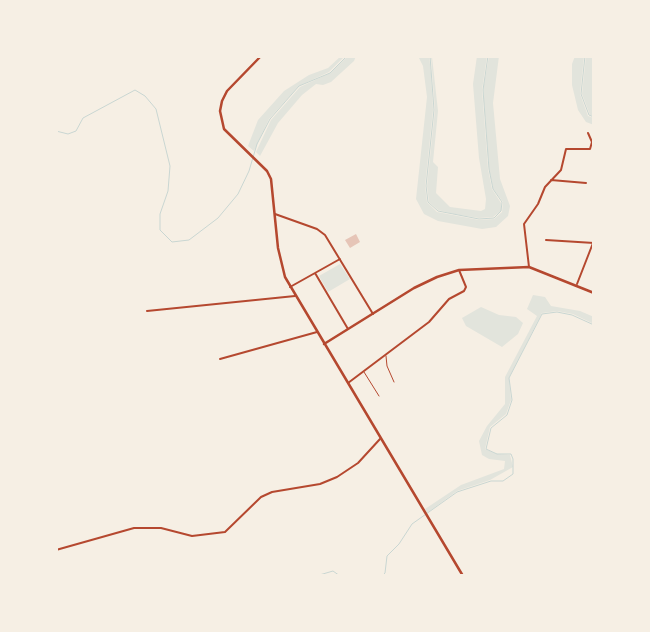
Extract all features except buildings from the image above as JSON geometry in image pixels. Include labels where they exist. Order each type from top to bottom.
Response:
[{"type":"main road","points":[[261,56],[227,91],[221,106],[221,120],[224,129],[260,162],[271,179],[280,263],[290,287],[463,576]]},
{"type":"main road","points":[[324,344],[421,284],[448,272],[529,267],[577,284],[594,293]]},
{"type":"street","points":[[529,267],[524,224],[538,204],[545,187],[561,170],[566,149],[590,148],[592,142],[588,134]]},
{"type":"street","points":[[551,180],[586,183]]},
{"type":"street","points":[[275,214],[321,232],[341,259],[373,314]]},
{"type":"street","points":[[546,240],[593,243],[577,284]]},
{"type":"street","points":[[290,287],[341,259]]},
{"type":"street","points":[[347,384],[429,322],[449,299],[466,290],[460,270]]},
{"type":"street","points":[[315,273],[348,330]]},
{"type":"street","points":[[147,310],[295,296]]},
{"type":"street","points":[[220,359],[317,332]]},
{"type":"street","points":[[56,550],[134,528],[161,528],[192,536],[225,532],[261,497],[272,492],[320,484],[337,478],[358,462],[380,439]]},
{"type":"lane","points":[[386,356],[387,366],[394,382]]},
{"type":"lane","points":[[364,372],[379,396]]},
{"type":"shaded area","points":[[341,56],[345,56],[329,72],[299,86],[269,119],[254,151],[248,146],[258,120],[284,91],[309,75],[328,68]]},
{"type":"shaded area","points":[[348,56],[356,56],[354,61],[331,82],[323,85],[316,84],[302,95],[278,123],[260,156],[256,152],[271,120],[300,87],[330,73]]},
{"type":"shaded area","points":[[418,56],[429,56],[431,73],[433,110],[425,186],[427,202],[437,212],[479,220],[494,219],[502,212],[503,202],[493,189],[489,169],[483,90],[489,56],[499,56],[493,103],[500,179],[510,206],[508,216],[496,227],[482,229],[438,221],[424,214],[416,199],[427,97],[423,66]]},
{"type":"shaded area","points":[[431,56],[438,111],[433,162],[438,167],[436,193],[450,207],[481,211],[485,209],[486,199],[479,158],[473,84],[477,56],[487,56],[482,90],[488,169],[492,189],[501,203],[501,211],[493,217],[479,218],[454,214],[438,210],[429,202],[427,186],[435,110]]},
{"type":"shaded area","points":[[575,56],[584,56],[580,94],[588,116],[594,118],[594,125],[586,122],[578,110],[572,85],[572,64]]},
{"type":"shaded area","points":[[586,56],[594,56],[594,116],[590,115],[582,94]]},
{"type":"shaded area","points":[[340,264],[350,279],[328,292],[319,276]]},
{"type":"shaded area","points":[[533,295],[545,297],[551,306],[580,311],[594,317],[594,324],[573,314],[557,311],[542,313],[509,378],[511,400],[506,414],[490,427],[485,449],[497,454],[510,455],[513,467],[490,480],[457,491],[427,513],[425,509],[461,485],[504,469],[505,461],[489,459],[482,455],[479,441],[487,426],[505,404],[505,377],[537,316],[527,309]]},
{"type":"shaded area","points":[[481,307],[499,315],[516,317],[523,323],[518,334],[502,347],[466,326],[462,318]]},
{"type":"waterway","points":[[56,131],[68,134],[76,131],[83,118],[135,90],[145,96],[156,109],[170,166],[168,191],[160,214],[160,230],[172,242],[189,240],[218,218],[238,194],[249,171],[257,144],[270,119],[299,86],[330,73],[347,56]]},
{"type":"waterway","points":[[430,56],[434,110],[426,186],[428,202],[438,211],[479,219],[494,218],[501,211],[502,202],[493,189],[489,169],[483,90],[488,56]]},
{"type":"waterway","points":[[585,56],[581,94],[589,115],[594,117]]},
{"type":"waterway","points":[[382,576],[385,573],[387,556],[399,544],[412,524],[457,492],[491,481],[503,481],[513,474],[511,454],[497,454],[486,449],[491,428],[507,415],[512,400],[509,378],[542,314],[557,312],[572,315],[594,325]]},
{"type":"waterway","points":[[316,576],[333,571],[340,576]]}]
